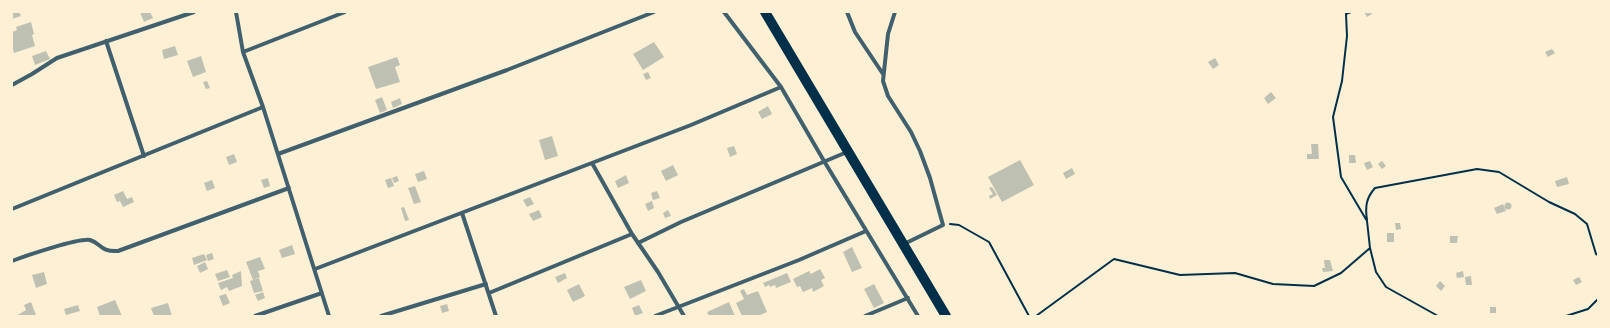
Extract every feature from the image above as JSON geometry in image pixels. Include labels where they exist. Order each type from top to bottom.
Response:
[{"type":"highway","points":[[765,12],[946,316]]},
{"type":"street","points":[[12,85],[57,58],[184,14],[194,12]]},
{"type":"street","points":[[236,12],[243,52],[263,107],[329,316]]},
{"type":"street","points":[[243,52],[345,12]]},
{"type":"street","points":[[278,154],[507,70],[654,12]]},
{"type":"street","points":[[724,12],[781,87],[824,162],[918,316]]},
{"type":"street","points":[[847,12],[855,32],[883,74]]},
{"type":"street","points":[[895,12],[888,34],[883,81],[888,96],[911,132],[920,151],[930,178],[943,225],[904,244]]},
{"type":"street","points":[[106,41],[144,156]]},
{"type":"street","points":[[315,269],[691,125],[781,87]]},
{"type":"street","points":[[12,209],[263,107]]},
{"type":"street","points":[[638,243],[688,219],[848,152]]},
{"type":"street","points":[[592,163],[632,234],[658,272],[684,316]]},
{"type":"street","points":[[12,261],[33,253],[90,240],[102,249],[118,251],[289,188]]},
{"type":"street","points":[[462,213],[496,316]]},
{"type":"street","points":[[655,316],[799,260],[866,231]]},
{"type":"street","points":[[489,292],[632,234]]},
{"type":"street","points":[[381,316],[486,284]]},
{"type":"street","points":[[255,316],[322,293]]},
{"type":"street","points":[[865,316],[908,298]]},
{"type":"path","points":[[1351,12],[1346,14],[1347,36],[1342,81],[1333,117],[1340,177],[1367,221]]},
{"type":"path","points":[[1438,316],[1386,287],[1376,272],[1370,248],[1366,208],[1368,195],[1375,188],[1477,169],[1499,172],[1549,202],[1575,214],[1587,224],[1596,254],[1598,255]]},
{"type":"path","points":[[943,225],[958,225],[989,242],[1029,316]]},
{"type":"path","points":[[1036,316],[1114,259],[1180,275],[1235,273],[1273,284],[1314,286],[1340,273],[1370,248]]},
{"type":"path","points":[[1566,316],[1588,309],[1598,299]]},
{"type":"building","points":[[12,12],[19,12],[21,16],[12,19]]},
{"type":"building","points":[[140,12],[150,12],[153,18],[144,22]]},
{"type":"building","points":[[1364,12],[1371,12],[1372,14],[1367,17]]},
{"type":"building","points":[[31,22],[35,46],[14,53],[12,46],[12,32],[17,30],[16,27]]},
{"type":"building","points":[[654,42],[664,57],[643,70],[633,54]]},
{"type":"building","points":[[175,46],[178,55],[164,59],[162,50]]},
{"type":"building","points":[[1552,49],[1555,53],[1548,57],[1545,52]]},
{"type":"building","points":[[46,51],[50,59],[35,65],[32,56]]},
{"type":"building","points":[[201,56],[206,72],[193,77],[187,61]]},
{"type":"building","points":[[397,57],[400,65],[395,67],[400,82],[376,89],[368,67]]},
{"type":"building","points":[[1215,58],[1219,65],[1213,69],[1208,62]]},
{"type":"building","points":[[648,72],[651,78],[646,80],[643,74]]},
{"type":"building","points":[[207,81],[210,88],[206,89],[203,82]]},
{"type":"building","points":[[1271,92],[1276,98],[1268,104],[1264,98]]},
{"type":"building","points":[[382,97],[387,110],[380,113],[375,100]]},
{"type":"building","points":[[400,98],[402,104],[393,108],[391,102]]},
{"type":"building","points":[[768,106],[772,114],[762,119],[758,112]]},
{"type":"building","points":[[552,136],[558,156],[545,160],[539,140]]},
{"type":"building","points":[[1311,144],[1318,144],[1319,159],[1307,159],[1307,154],[1312,154]]},
{"type":"building","points":[[734,146],[737,154],[730,157],[727,148]]},
{"type":"building","points":[[234,154],[237,162],[229,165],[226,157]]},
{"type":"building","points":[[1349,155],[1355,155],[1356,163],[1349,163]]},
{"type":"building","points":[[1020,160],[1034,185],[1002,202],[988,177]]},
{"type":"building","points":[[1370,161],[1373,167],[1367,170],[1364,163]]},
{"type":"building","points":[[1382,161],[1386,166],[1382,169],[1378,164]]},
{"type":"building","points":[[673,165],[678,175],[666,181],[661,171]]},
{"type":"building","points":[[1072,168],[1075,174],[1066,179],[1063,173]]},
{"type":"building","points":[[424,171],[427,179],[418,182],[415,174]]},
{"type":"building","points":[[626,175],[629,183],[618,188],[615,181]]},
{"type":"building","points":[[397,176],[399,181],[394,183],[392,178]]},
{"type":"building","points":[[1567,177],[1569,184],[1557,187],[1555,181]]},
{"type":"building","points":[[268,178],[270,186],[264,188],[261,180]]},
{"type":"building","points":[[391,178],[394,186],[388,188],[385,180]]},
{"type":"building","points":[[212,180],[215,188],[207,191],[204,183]]},
{"type":"building","points":[[415,186],[421,202],[414,204],[408,188]]},
{"type":"building","points":[[992,187],[997,195],[990,199],[989,196],[993,194],[989,188]]},
{"type":"building","points":[[123,191],[127,199],[132,197],[134,202],[123,207],[120,201],[117,202],[114,195]]},
{"type":"building","points":[[657,191],[660,198],[653,200],[651,193]]},
{"type":"building","points":[[530,197],[534,204],[527,207],[523,200]]},
{"type":"building","points":[[652,201],[654,208],[648,211],[645,204]]},
{"type":"building","points":[[1508,202],[1511,203],[1511,209],[1508,210],[1505,209],[1504,206],[1505,203]]},
{"type":"building","points":[[1503,204],[1506,211],[1497,214],[1494,208]]},
{"type":"building","points":[[404,207],[409,220],[405,221],[401,208]]},
{"type":"building","points":[[539,210],[542,217],[533,221],[529,214]]},
{"type":"building","points":[[668,210],[671,216],[665,218],[663,213]]},
{"type":"building","points":[[1395,223],[1400,223],[1401,229],[1396,230]]},
{"type":"building","points":[[1387,233],[1394,233],[1394,242],[1387,242]]},
{"type":"building","points":[[1450,236],[1458,236],[1457,243],[1450,243]]},
{"type":"building","points":[[292,245],[295,254],[282,258],[279,250]]},
{"type":"building","points":[[852,247],[862,268],[852,272],[843,252]]},
{"type":"building","points":[[212,253],[214,259],[208,261],[206,255]]},
{"type":"building","points":[[204,254],[207,260],[194,265],[192,258]]},
{"type":"building","points":[[260,257],[265,269],[258,271],[260,277],[253,280],[246,262]]},
{"type":"building","points":[[1324,260],[1330,260],[1333,271],[1323,272],[1322,268],[1325,268]]},
{"type":"building","points":[[205,262],[208,269],[200,273],[197,266]]},
{"type":"building","points":[[820,269],[825,278],[821,280],[824,286],[813,292],[812,288],[803,292],[800,286],[797,287],[793,279],[809,271],[811,274]]},
{"type":"building","points":[[227,270],[230,277],[218,281],[215,274]]},
{"type":"building","points":[[241,271],[242,286],[229,291],[227,287],[221,290],[218,283],[233,278],[232,275]]},
{"type":"building","points":[[1463,271],[1464,277],[1457,278],[1456,273]]},
{"type":"building","points":[[44,272],[47,284],[36,288],[32,275]]},
{"type":"building","points":[[565,273],[567,278],[558,283],[555,277]]},
{"type":"building","points":[[787,273],[791,282],[776,288],[775,285],[765,287],[763,283]]},
{"type":"building","points":[[1471,276],[1472,285],[1466,285],[1465,277]]},
{"type":"building","points":[[1579,277],[1582,282],[1576,285],[1573,280]]},
{"type":"building","points":[[259,278],[263,291],[254,293],[250,281]]},
{"type":"building","points":[[641,280],[646,291],[630,299],[624,287]]},
{"type":"building","points":[[1440,281],[1445,286],[1441,291],[1436,286]]},
{"type":"building","points":[[579,284],[585,296],[573,302],[567,290]]},
{"type":"building","points":[[874,284],[884,303],[874,308],[864,289]]},
{"type":"building","points":[[744,289],[747,295],[758,291],[767,312],[758,316],[742,316],[736,303],[744,299],[740,291]]},
{"type":"building","points":[[263,292],[265,298],[258,301],[255,295]]},
{"type":"building","points":[[226,294],[230,303],[223,306],[219,296]]},
{"type":"building","points":[[115,300],[122,316],[100,316],[97,307]]},
{"type":"building","points":[[31,302],[36,315],[16,316],[26,310],[24,305]]},
{"type":"building","points":[[729,302],[735,316],[709,316],[707,312]]},
{"type":"building","points":[[168,303],[172,316],[154,316],[151,308]]},
{"type":"building","points":[[447,304],[449,311],[442,313],[440,306]]},
{"type":"building","points":[[78,305],[80,311],[66,315],[64,309]]},
{"type":"building","points":[[639,305],[643,313],[635,316],[632,308]]},
{"type":"building","points":[[1490,307],[1496,307],[1496,313],[1490,313]]}]
